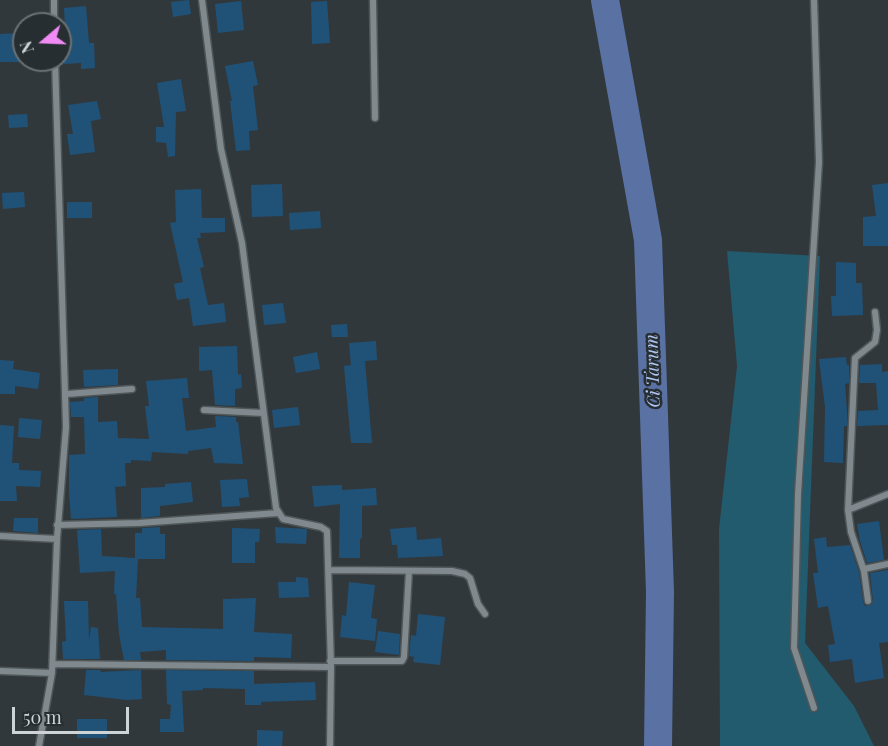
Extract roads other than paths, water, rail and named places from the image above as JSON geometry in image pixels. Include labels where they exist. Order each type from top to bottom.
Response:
[{"type":"street","points":[[202,0],[221,148],[242,243],[278,513],[286,520],[325,528],[329,570],[330,746]]},
{"type":"street","points":[[373,0],[375,118]]},
{"type":"street","points":[[814,0],[819,162],[798,494],[794,648],[814,708]]},
{"type":"street","points":[[39,746],[52,673],[57,525],[67,394],[55,72]]},
{"type":"street","points":[[868,601],[864,568],[851,532],[848,510],[855,358],[875,342],[877,330],[875,312]]},
{"type":"street","points":[[67,394],[132,389]]},
{"type":"street","points":[[204,410],[263,413]]},
{"type":"street","points":[[848,510],[888,494]]},
{"type":"street","points":[[57,525],[139,523],[278,513]]},
{"type":"street","points":[[0,536],[57,539]]},
{"type":"street","points":[[864,568],[888,564]]},
{"type":"street","points":[[329,570],[452,571],[465,574],[470,578],[478,604],[485,614]]},
{"type":"street","points":[[52,664],[331,664],[402,661],[409,570]]},
{"type":"street","points":[[0,671],[52,673]]},
{"type":"waterway","name":"Ci Tarum","points":[[605,0],[648,240],[660,592],[658,746]]}]
